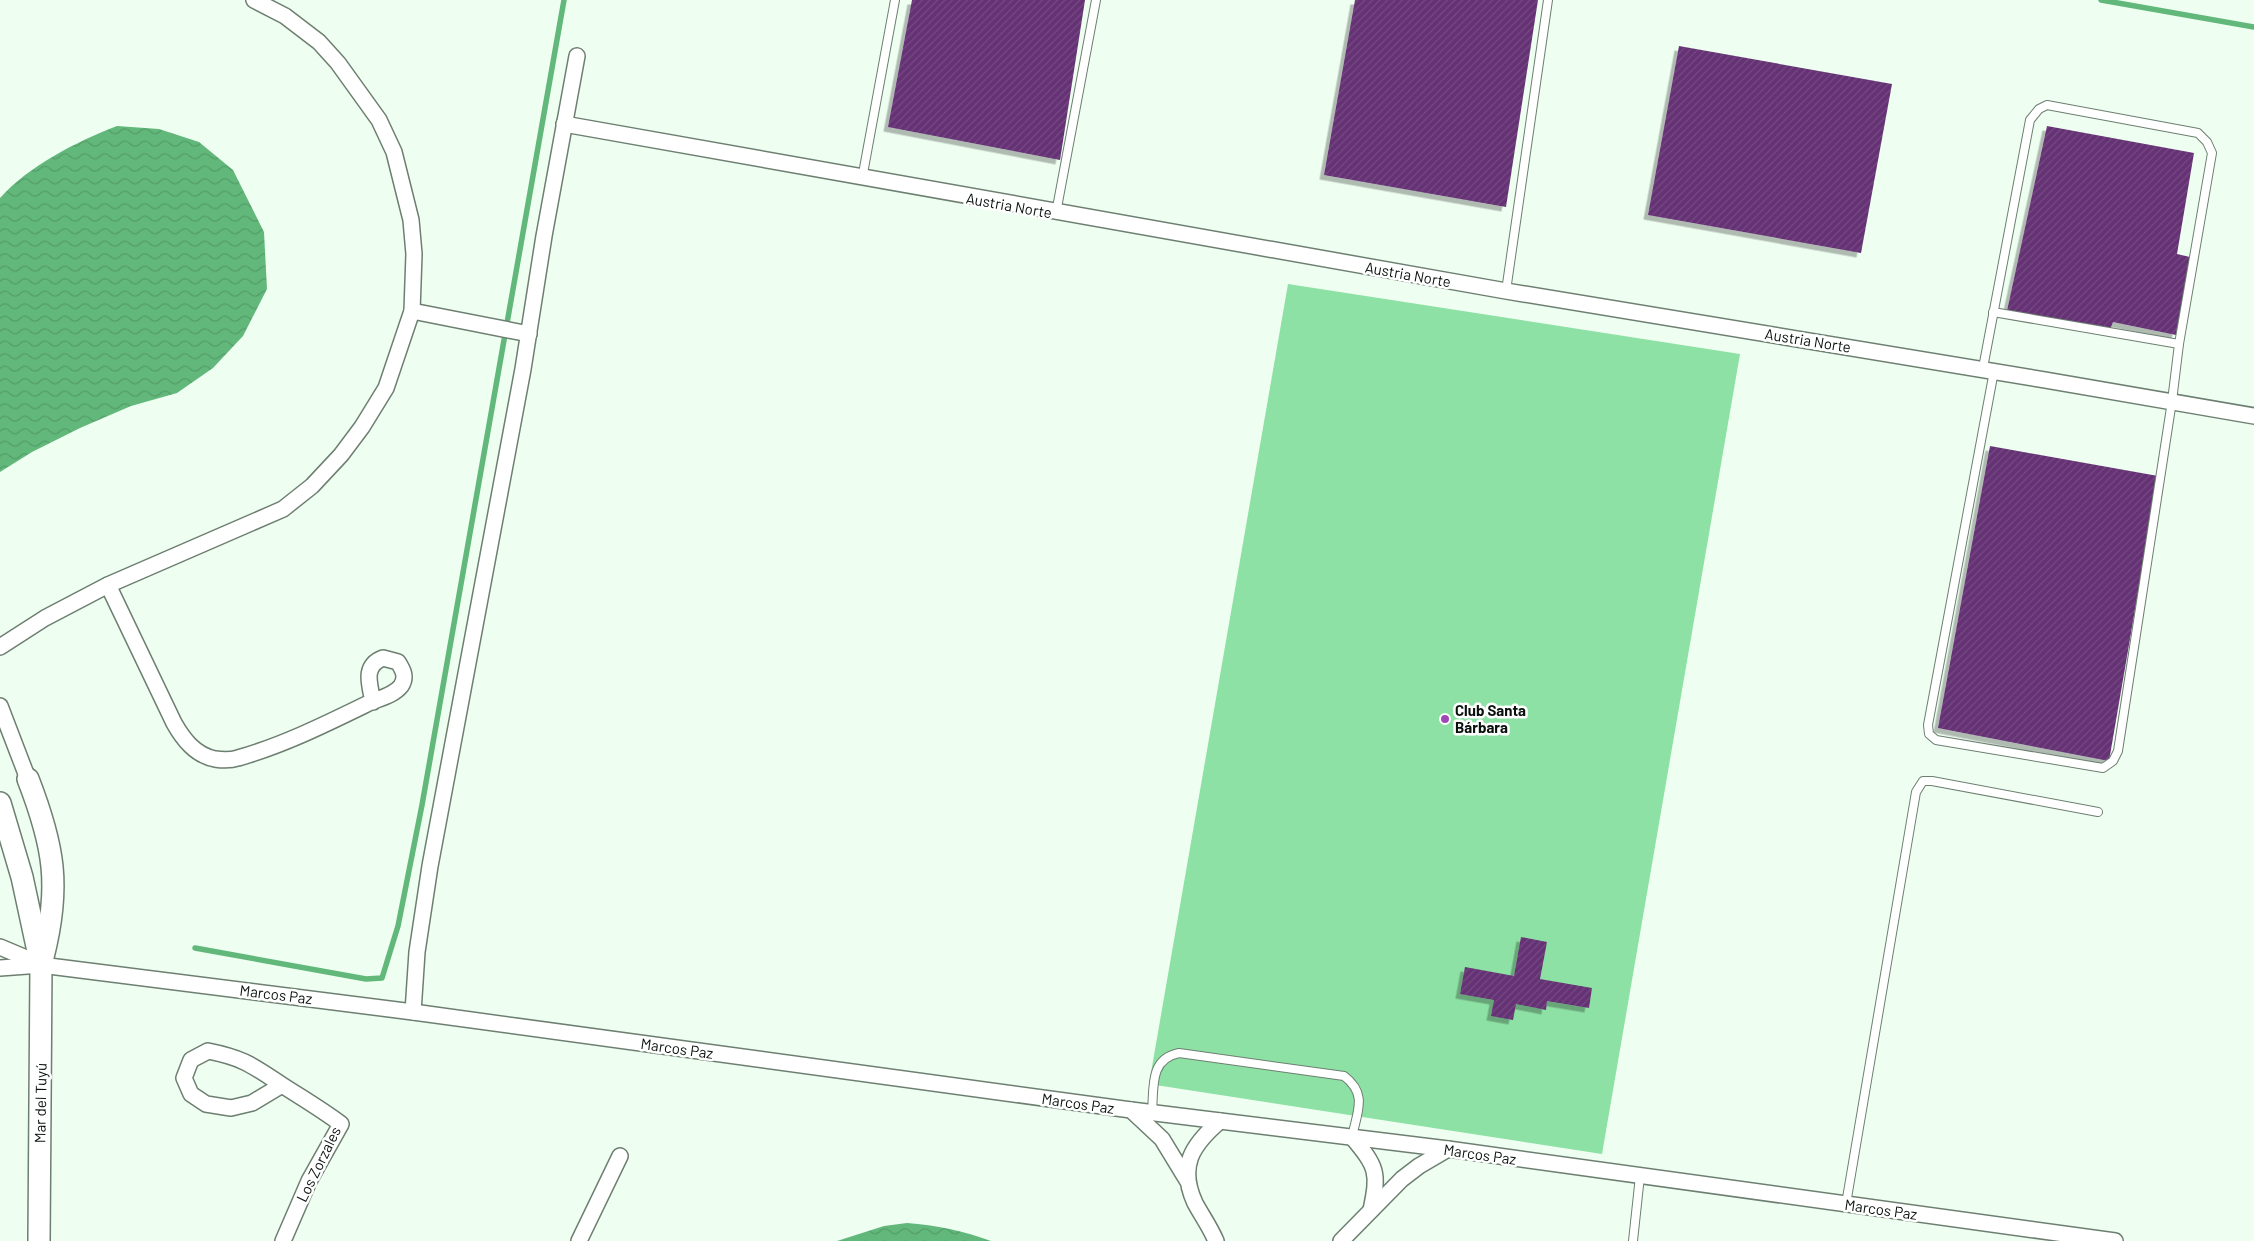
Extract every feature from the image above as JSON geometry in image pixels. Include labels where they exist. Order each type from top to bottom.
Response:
[{"type":"street","points":[[0,647],[45,618],[108,584],[275,512],[312,486],[341,455],[362,427],[386,388],[412,311],[414,254],[411,220],[394,152],[379,120],[350,78],[319,42],[285,16],[254,0]]},
{"type":"street","points":[[413,1012],[417,952],[430,866],[523,333],[576,56]]},
{"type":"street","name":"Austria Norte","points":[[564,124],[862,180],[2254,416]]},
{"type":"street","points":[[412,311],[523,333]]},
{"type":"street","points":[[108,584],[174,723],[185,742],[201,754],[215,759],[235,759],[272,747],[373,702]]},
{"type":"street","points":[[0,706],[44,820],[54,878],[51,925],[42,964]]},
{"type":"street","points":[[0,803],[22,877],[42,964]]},
{"type":"street","points":[[0,947],[42,964]]},
{"type":"street","points":[[0,968],[42,964]]},
{"type":"street","name":"Marcos Paz","points":[[42,964],[413,1012],[1131,1110],[1448,1149],[2115,1241]]},
{"type":"street","name":"Mar del Tuyú","points":[[39,1241],[42,964]]},
{"type":"street","name":"Los Zorzales","points":[[282,1085],[252,1103],[232,1108],[206,1104],[191,1094],[184,1078],[191,1060],[208,1051],[234,1056],[259,1069],[311,1102],[341,1124],[308,1181],[283,1241]]},
{"type":"street","points":[[1131,1110],[1162,1139],[1187,1180],[1196,1204],[1213,1234],[1227,1241]]},
{"type":"street","points":[[1187,1180],[1194,1146],[1202,1136],[1220,1121]]},
{"type":"street","points":[[1352,1137],[1374,1168],[1376,1184],[1371,1210]]},
{"type":"street","points":[[1341,1241],[1402,1179],[1419,1166],[1448,1149]]},
{"type":"street","points":[[579,1241],[620,1156]]},
{"type":"lane","points":[[862,180],[894,0]]},
{"type":"lane","points":[[1056,213],[1096,0]]},
{"type":"lane","points":[[1506,290],[1548,0]]},
{"type":"lane","points":[[2047,105],[2198,133],[2207,142],[2212,153],[2179,344],[2172,402],[2118,751],[2113,761],[2103,768],[1936,740],[1929,734],[1928,725],[1989,370],[1993,312],[2030,120],[2038,109],[2047,105]]},
{"type":"lane","points":[[1993,312],[2179,344]]},
{"type":"lane","points":[[1846,1204],[1916,792],[1923,781],[1932,781],[2098,812]]},
{"type":"lane","points":[[1152,1112],[1156,1069],[1161,1061],[1169,1055],[1179,1053],[1344,1076],[1353,1083],[1359,1093],[1360,1101],[1352,1137]]},
{"type":"lane","points":[[1633,1241],[1640,1176]]},
{"type":"shaded area","name":"Club Santa Bárbara","points":[[1288,284],[1740,354],[1602,1154],[1149,1084]]},
{"type":"water","points":[[117,126],[159,129],[199,142],[233,170],[264,232],[267,289],[243,336],[213,368],[177,393],[131,406],[80,428],[32,452],[0,472],[0,198],[39,165],[86,139]]},
{"type":"water","points":[[907,1223],[950,1229],[991,1241],[837,1241],[884,1226]]},
{"type":"building","points":[[912,0],[1085,0],[1060,160],[888,127]]},
{"type":"building","points":[[1355,0],[1538,0],[1506,207],[1324,175]]},
{"type":"building","points":[[1679,46],[1892,84],[1861,253],[1648,215]]},
{"type":"building","points":[[2047,126],[2194,153],[2177,254],[2190,257],[2176,335],[2113,322],[2110,330],[2007,311]]},
{"type":"building","points":[[1990,446],[2158,476],[2109,761],[1938,728]]},
{"type":"building","points":[[1521,937],[1547,942],[1540,979],[1592,988],[1589,1008],[1547,1001],[1546,1010],[1516,1004],[1513,1020],[1491,1016],[1494,1000],[1460,994],[1465,967],[1514,976]]},
{"type":"waterway","points":[[195,948],[366,979],[382,978],[398,926],[422,805],[564,0]]},
{"type":"waterway","points":[[2101,0],[2254,27]]},
{"type":"place","name":"Club Santa Bárbara","points":[[1445,719]]}]
